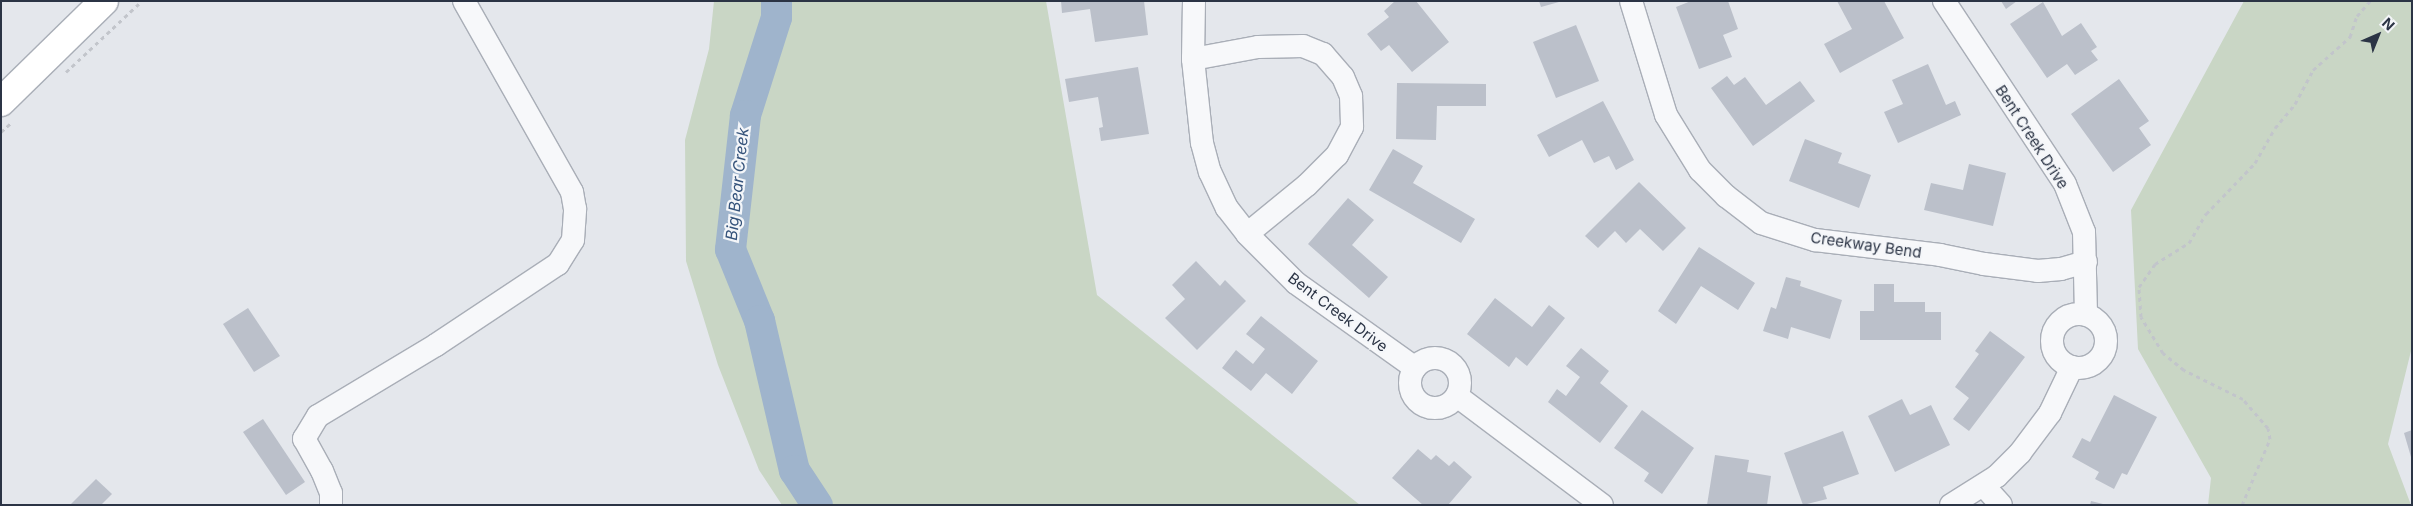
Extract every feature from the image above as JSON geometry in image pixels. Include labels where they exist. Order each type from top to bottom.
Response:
[{"type":"main road","points":[[8,110],[104,1]]},
{"type":"street","points":[[332,505],[331,493],[322,471],[304,439],[307,430],[318,416],[436,345],[558,264],[573,240],[575,209],[572,192],[464,1]]},
{"type":"street","name":"Bent Creek Drive","points":[[1194,1],[1193,60],[1202,143],[1210,172],[1227,208],[1247,234],[1296,284],[1415,368]]},
{"type":"street","name":"Creekway Bend","points":[[1631,1],[1666,115],[1700,170],[1726,196],[1761,223],[1816,240],[1940,255],[1984,264],[2038,270],[2061,269],[2086,262]]},
{"type":"street","name":"Bent Creek Drive","points":[[1944,1],[2065,184],[2084,232],[2086,315]]},
{"type":"street","points":[[1193,60],[1258,47],[1303,46],[1323,54],[1342,77],[1351,96],[1352,128],[1337,155],[1307,185],[1247,234]]},
{"type":"street","points":[[2086,315],[2102,326],[2106,344],[2098,361],[2081,368],[2072,367],[2058,358],[2053,349],[2054,331],[2068,316],[2086,315]]},
{"type":"street","points":[[1432,358],[1449,362],[1461,379],[1457,396],[1446,406],[1438,409],[1421,404],[1410,385],[1415,368],[1432,358]]},
{"type":"street","points":[[1951,505],[1984,486],[2020,452],[2050,413],[2072,367]]},
{"type":"street","points":[[1457,396],[1602,505]]},
{"type":"street","points":[[1984,486],[2001,505]]},
{"type":"path","points":[[65,73],[142,1]]},
{"type":"path","points":[[2242,505],[2270,439],[2268,428],[2243,399],[2184,370],[2163,352],[2141,317],[2139,287],[2155,264],[2189,243],[2211,208],[2255,163],[2275,128],[2296,104],[2313,70],[2350,37],[2357,16],[2370,1]]},
{"type":"path","points":[[1,132],[8,110]]},
{"type":"green space","points":[[714,1],[1046,1],[1097,295],[1360,505],[782,505],[759,470],[718,365],[686,261],[685,140],[709,49]]},
{"type":"green space","points":[[2244,1],[2412,1],[2412,347],[2388,444],[2411,505],[2208,505],[2211,478],[2138,349],[2131,210]]},
{"type":"building","points":[[1061,1],[1144,1],[1148,35],[1095,42],[1090,9],[1062,13]]},
{"type":"building","points":[[1395,1],[1416,1],[1449,42],[1412,72],[1389,45],[1381,51],[1367,34],[1389,17],[1384,11]]},
{"type":"building","points":[[1539,1],[1559,1],[1559,2],[1541,7]]},
{"type":"building","points":[[1691,1],[1728,1],[1738,29],[1723,35],[1732,57],[1699,69],[1676,7]]},
{"type":"building","points":[[1837,1],[1884,1],[1904,38],[1840,73],[1824,44],[1852,29]]},
{"type":"building","points":[[2001,1],[2017,1],[2006,9]]},
{"type":"building","points":[[2043,2],[2062,36],[2081,23],[2097,47],[2091,51],[2098,60],[2075,75],[2067,64],[2047,78],[2010,24]]},
{"type":"building","points":[[1576,25],[1599,81],[1556,98],[1533,42]]},
{"type":"building","points":[[1928,64],[1946,105],[1955,101],[1961,115],[1898,143],[1884,112],[1903,104],[1892,80]]},
{"type":"building","points":[[1138,67],[1149,134],[1101,141],[1099,128],[1103,127],[1098,97],[1069,102],[1065,79]]},
{"type":"building","points":[[1727,76],[1734,85],[1745,77],[1766,105],[1800,81],[1815,101],[1753,146],[1711,88]]},
{"type":"building","points":[[2119,79],[2149,121],[2139,128],[2151,145],[2113,172],[2071,114]]},
{"type":"building","points":[[1397,83],[1486,84],[1486,106],[1437,106],[1436,140],[1396,139]]},
{"type":"building","points":[[1603,101],[1634,160],[1616,170],[1609,156],[1594,163],[1582,140],[1549,157],[1537,135]]},
{"type":"building","points":[[1805,139],[1842,153],[1838,163],[1871,175],[1859,208],[1789,181]]},
{"type":"building","points":[[1393,149],[1423,166],[1413,183],[1475,219],[1461,243],[1369,190]]},
{"type":"building","points":[[1969,164],[2006,173],[1993,226],[1924,210],[1931,183],[1963,190]]},
{"type":"building","points":[[1639,182],[1686,228],[1663,251],[1640,229],[1626,243],[1615,231],[1598,248],[1585,236]]},
{"type":"building","points":[[1348,198],[1374,220],[1352,245],[1388,277],[1369,298],[1308,244]]},
{"type":"building","points":[[1699,247],[1755,283],[1738,310],[1701,286],[1676,324],[1658,311]]},
{"type":"building","points":[[1196,261],[1220,286],[1225,280],[1246,301],[1197,350],[1165,318],[1185,299],[1172,285]]},
{"type":"building","points":[[1786,277],[1801,281],[1800,286],[1842,300],[1830,339],[1791,327],[1788,339],[1763,331],[1771,307],[1776,309]]},
{"type":"building","points":[[1874,284],[1894,284],[1894,302],[1925,302],[1925,312],[1941,312],[1941,340],[1860,340],[1860,311],[1874,311]]},
{"type":"building","points":[[1495,298],[1532,327],[1549,305],[1565,318],[1527,366],[1516,357],[1509,367],[1467,334]]},
{"type":"building","points":[[248,308],[280,356],[254,372],[223,324]]},
{"type":"building","points":[[1261,316],[1318,361],[1292,394],[1266,373],[1251,391],[1222,368],[1236,350],[1253,364],[1265,349],[1246,334]]},
{"type":"building","points":[[1990,331],[2025,357],[1969,431],[1953,419],[1969,398],[1955,387],[1979,354],[1975,351]]},
{"type":"building","points":[[1581,348],[1609,371],[1600,383],[1628,406],[1600,443],[1548,402],[1557,389],[1566,396],[1580,377],[1566,366]]},
{"type":"building","points":[[2114,395],[2157,417],[2127,475],[2122,473],[2114,489],[2095,479],[2099,472],[2072,457],[2082,438],[2090,442]]},
{"type":"building","points":[[1902,399],[1910,415],[1931,405],[1950,445],[1895,472],[1868,416]]},
{"type":"building","points":[[1642,410],[1694,448],[1662,494],[1644,481],[1649,473],[1614,448]]},
{"type":"building","points":[[263,419],[305,482],[286,495],[243,432]]},
{"type":"building","points":[[2412,430],[2412,457],[2411,457],[2404,433]]},
{"type":"building","points":[[1843,431],[1859,474],[1823,487],[1827,499],[1803,505],[1784,453]]},
{"type":"building","points":[[1418,449],[1431,460],[1436,455],[1449,466],[1454,461],[1472,477],[1448,505],[1423,505],[1392,478]]},
{"type":"building","points":[[1715,455],[1749,460],[1747,472],[1771,476],[1767,505],[1707,505]]},
{"type":"building","points":[[96,479],[112,494],[101,505],[70,505]]},
{"type":"building","points":[[2091,501],[2103,504],[2090,505]]},
{"type":"waterway","name":"Big Bear Creek","points":[[776,1],[776,17],[745,115],[730,249],[759,320],[794,470],[817,505]]}]
